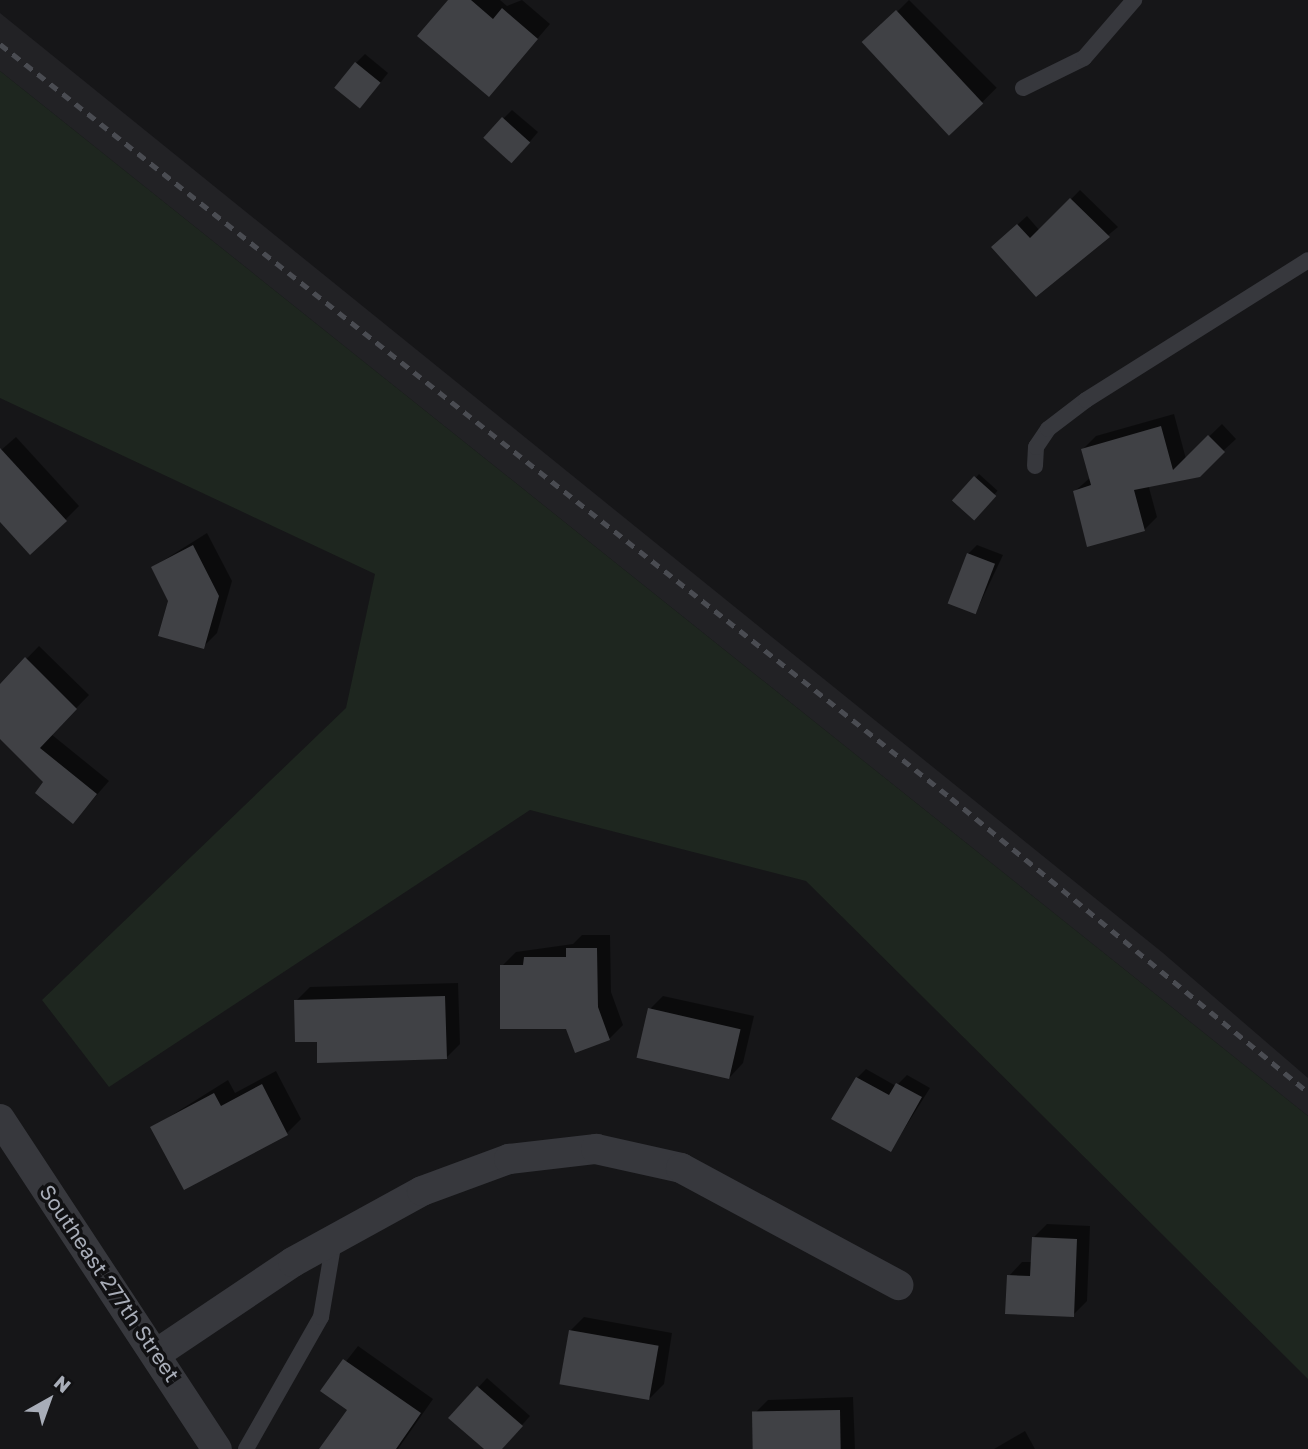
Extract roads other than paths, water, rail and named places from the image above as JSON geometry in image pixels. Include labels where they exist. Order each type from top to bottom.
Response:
[{"type":"street","name":"Southeast 277th Street","points":[[0,1119],[159,1352],[217,1449]]},
{"type":"street","points":[[159,1352],[334,1240],[422,1191],[509,1159],[596,1149],[681,1168],[898,1285]]},
{"type":"lane","points":[[1023,88],[1084,58],[1135,0]]},
{"type":"lane","points":[[1035,466],[1036,447],[1048,429],[1086,400],[1308,260]]},
{"type":"lane","points":[[246,1449],[321,1317],[334,1240]]},
{"type":"railway","points":[[0,44],[951,798],[1308,1092]]}]
